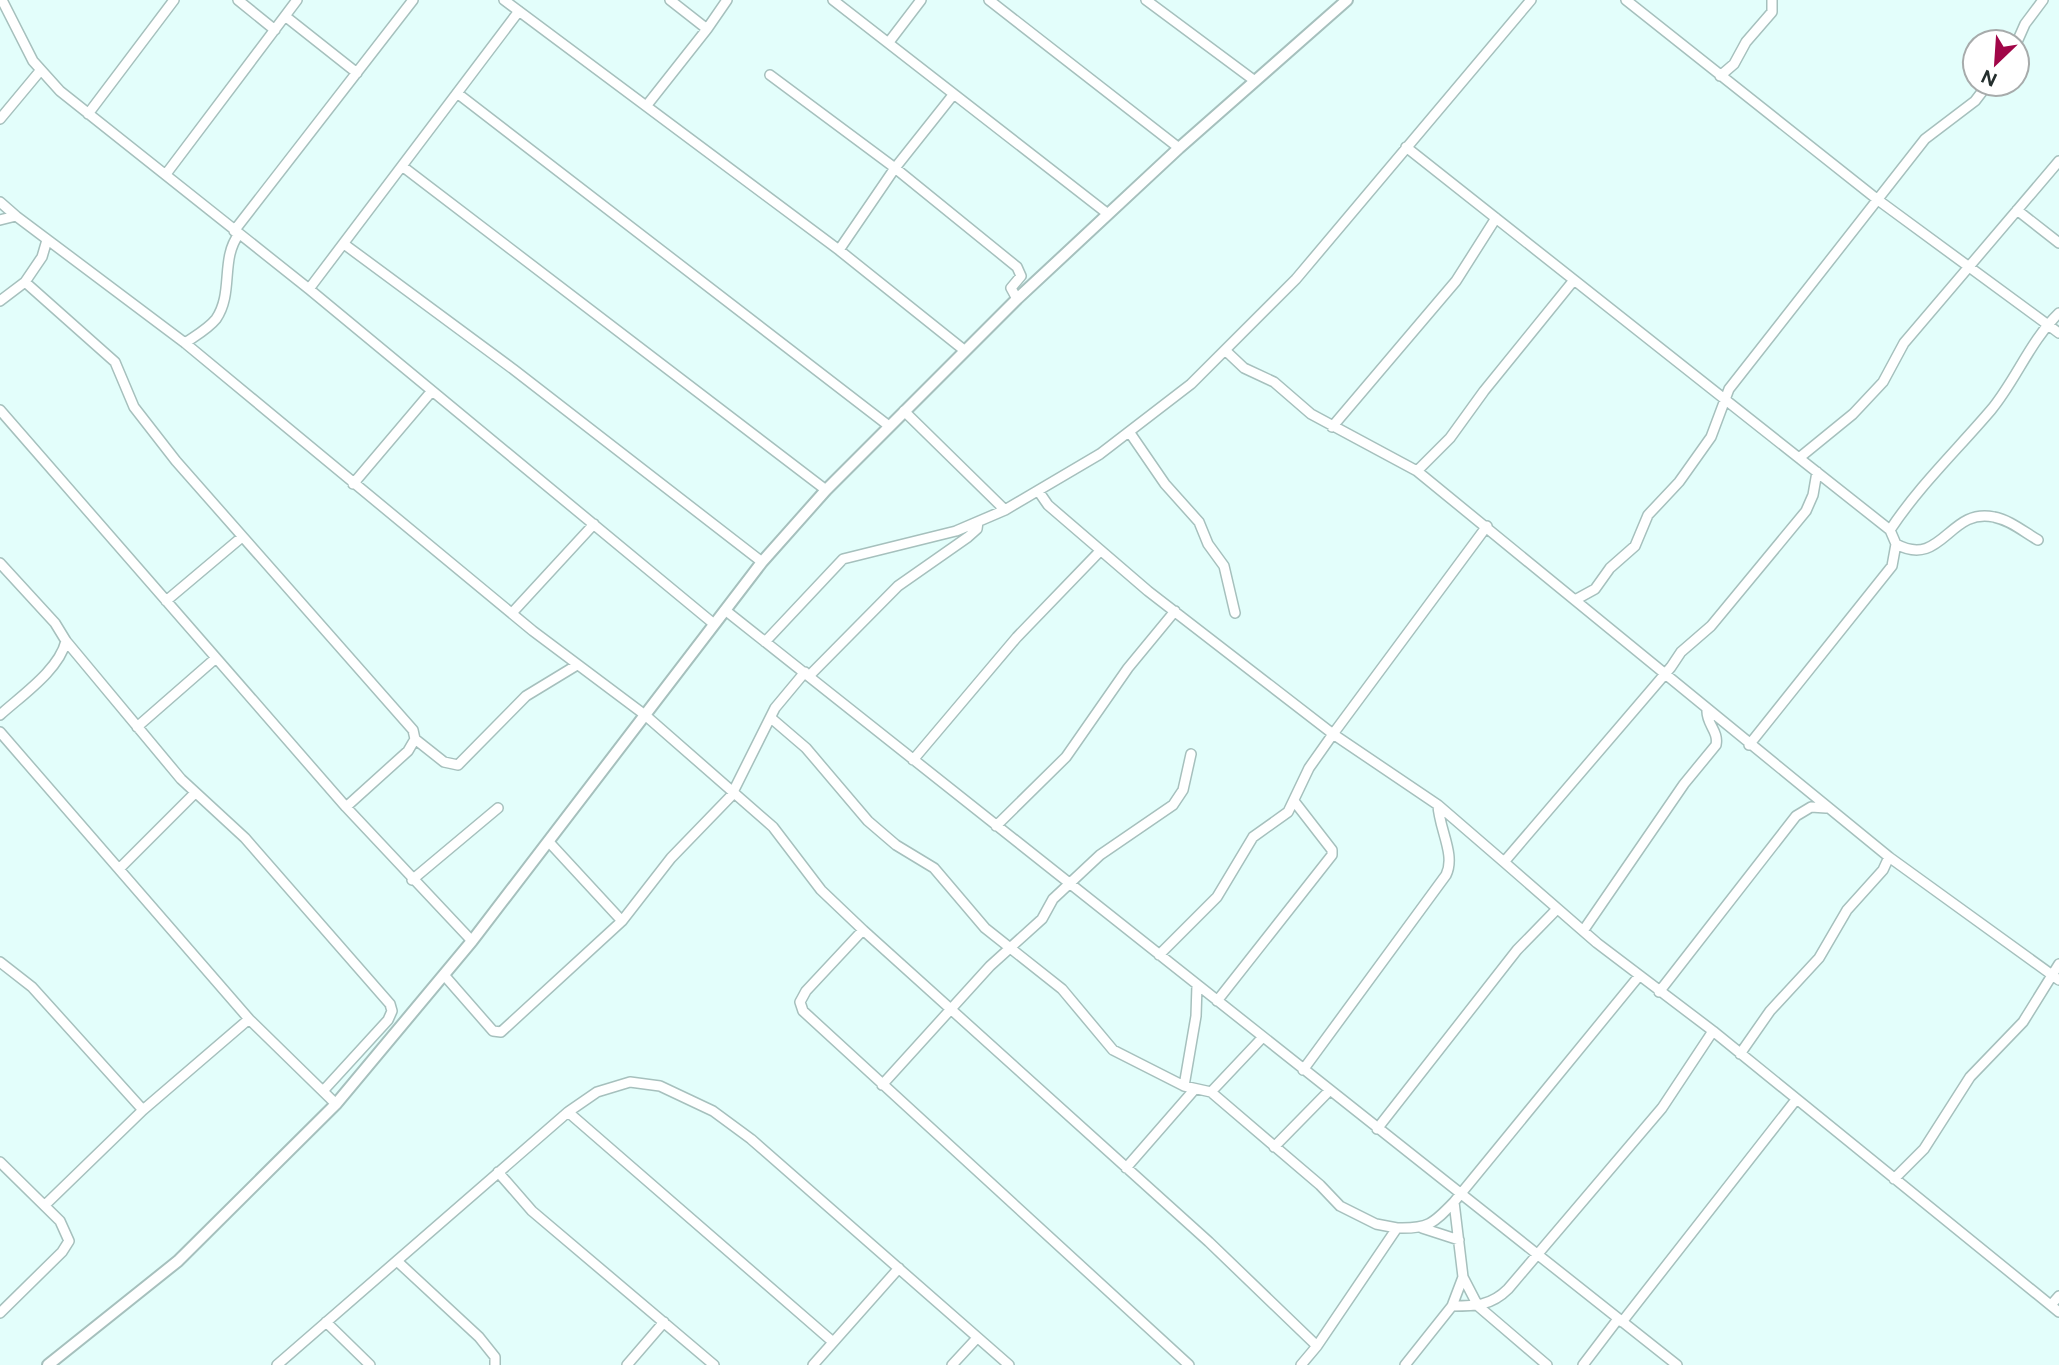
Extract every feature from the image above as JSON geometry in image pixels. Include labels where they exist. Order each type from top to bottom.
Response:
[{"type":"street","points":[[88,114],[174,0]]},
{"type":"street","points":[[238,0],[275,30]]},
{"type":"street","points":[[166,174],[298,0]]},
{"type":"street","points":[[185,343],[211,324],[222,308],[229,255],[236,232],[413,0]]},
{"type":"street","points":[[504,0],[839,250],[964,350]]},
{"type":"street","points":[[670,0],[707,29]]},
{"type":"street","points":[[647,105],[727,0]]},
{"type":"street","points":[[833,0],[1108,214]]},
{"type":"street","points":[[889,42],[921,0]]},
{"type":"street","points":[[989,0],[1179,148]]},
{"type":"street","points":[[1146,0],[1255,81]]},
{"type":"street","points":[[48,1365],[178,1261],[335,1104],[472,941],[762,562],[826,490],[1017,299],[1179,148],[1347,0]]},
{"type":"street","points":[[765,642],[843,559],[956,531],[978,522],[1039,492],[1129,433],[1226,351],[1296,279],[1531,0]]},
{"type":"street","points":[[1626,0],[1878,200],[2059,333]]},
{"type":"street","points":[[1720,76],[1734,64],[1746,42],[1772,12],[1772,0]]},
{"type":"street","points":[[2023,28],[2043,0]]},
{"type":"street","points":[[4,1],[40,71],[88,114],[309,289],[714,624]]},
{"type":"street","points":[[309,289],[519,11]]},
{"type":"street","points":[[285,16],[358,73]]},
{"type":"street","points":[[0,119],[40,71]]},
{"type":"street","points":[[770,75],[895,168],[1020,269],[1021,276],[1012,288],[1017,299]]},
{"type":"street","points":[[457,93],[889,426]]},
{"type":"street","points":[[839,250],[895,168],[953,94]]},
{"type":"street","points":[[1575,600],[1595,589],[1610,568],[1634,546],[1648,515],[1679,482],[1711,437],[1724,399],[1771,333],[1814,284],[1925,139],[1977,98]]},
{"type":"street","points":[[1406,147],[1890,530],[1896,544],[1892,566],[1749,745]]},
{"type":"street","points":[[1799,458],[1853,414],[1883,382],[1904,343],[1959,279],[1967,265],[2059,161]]},
{"type":"street","points":[[402,166],[826,490]]},
{"type":"street","points":[[0,202],[185,343],[576,665],[645,715],[734,792],[783,836],[821,890],[863,930],[1126,1168],[1317,1346]]},
{"type":"street","points":[[2017,210],[2059,243]]},
{"type":"street","points":[[0,220],[16,216]]},
{"type":"street","points":[[1332,427],[1456,281],[1496,218]]},
{"type":"street","points":[[0,302],[25,282],[42,257],[47,240]]},
{"type":"street","points":[[344,244],[513,369],[762,562]]},
{"type":"street","points":[[1418,471],[1450,438],[1483,391],[1574,279]]},
{"type":"street","points":[[25,282],[115,362],[138,413],[242,537],[401,715],[415,739],[444,762],[458,765],[526,696],[576,665]]},
{"type":"street","points":[[1890,530],[1930,477],[1991,410],[2046,325],[2059,313]]},
{"type":"street","points":[[1226,351],[1244,368],[1274,382],[1311,414],[1418,471],[1662,674],[1889,857],[2059,981]]},
{"type":"street","points":[[353,484],[431,392]]},
{"type":"street","points":[[0,410],[346,807],[472,941]]},
{"type":"street","points":[[904,411],[1005,510]]},
{"type":"street","points":[[1129,433],[1165,484],[1199,522],[1208,544],[1224,566],[1235,613]]},
{"type":"street","points":[[1504,862],[1686,646],[1711,626],[1806,511],[1814,495],[1817,472]]},
{"type":"street","points":[[1039,492],[1048,505],[1100,551],[1333,734],[1438,805],[1583,931],[1713,1031],[1795,1101],[2055,1309],[2059,1296]]},
{"type":"street","points":[[1896,544],[1912,551],[1925,550],[1965,521],[1983,516],[2003,519],[2038,540]]},
{"type":"street","points":[[444,975],[489,1028],[499,1033],[622,920],[671,858],[734,792],[780,700],[898,586],[968,537],[976,529],[978,522]]},
{"type":"street","points":[[512,613],[594,524]]},
{"type":"street","points":[[1159,955],[1217,897],[1247,844],[1284,817],[1309,768],[1487,526]]},
{"type":"street","points":[[166,601],[242,537]]},
{"type":"street","points":[[913,761],[1017,637],[1100,551]]},
{"type":"street","points":[[0,563],[55,623],[66,641],[136,727],[195,793],[245,838],[390,1004],[392,1011],[388,1020],[323,1091]]},
{"type":"street","points":[[725,610],[1677,1365]]},
{"type":"street","points":[[996,826],[1066,757],[1128,668],[1175,611]]},
{"type":"street","points":[[0,715],[47,671],[66,641]]},
{"type":"street","points":[[136,727],[216,658]]},
{"type":"street","points":[[1583,931],[1684,784],[1716,746],[1715,731],[1708,720],[1707,710]]},
{"type":"street","points":[[771,718],[806,748],[868,821],[896,845],[939,872],[976,919],[1062,989],[1113,1049],[1184,1086],[1211,1092],[1320,1185],[1340,1206],[1376,1224],[1397,1228],[1422,1228],[1459,1240]]},
{"type":"street","points":[[0,732],[5,745],[119,869],[249,1019],[335,1104]]},
{"type":"street","points":[[346,807],[403,756],[415,739]]},
{"type":"street","points":[[882,1085],[1009,948],[1042,919],[1050,902],[1100,855],[1173,805],[1183,790],[1191,754]]},
{"type":"street","points":[[119,869],[195,793]]},
{"type":"street","points":[[1217,1001],[1332,855],[1317,829],[1294,801]]},
{"type":"street","points":[[1303,1070],[1446,876],[1451,864],[1441,830],[1438,805]]},
{"type":"street","points":[[1659,992],[1796,816],[1811,807],[1828,808]]},
{"type":"street","points":[[412,880],[498,808]]},
{"type":"street","points":[[549,842],[622,920]]},
{"type":"street","points":[[1740,1054],[1770,1011],[1819,958],[1847,910],[1883,870],[1889,857]]},
{"type":"street","points":[[1377,1129],[1517,950],[1557,909]]},
{"type":"street","points":[[863,930],[806,991],[800,1007],[1189,1365]]},
{"type":"street","points":[[0,962],[32,987],[143,1110]]},
{"type":"street","points":[[1894,1179],[1924,1149],[1970,1077],[2023,1022],[2059,964]]},
{"type":"street","points":[[1422,1228],[1439,1219],[1461,1194],[1639,976]]},
{"type":"street","points":[[1184,1086],[1196,1016],[1197,985]]},
{"type":"street","points":[[45,1205],[143,1110],[249,1019]]},
{"type":"street","points":[[1452,1306],[1478,1306],[1500,1297],[1662,1108],[1713,1031]]},
{"type":"street","points":[[1211,1092],[1262,1038]]},
{"type":"street","points":[[276,1365],[568,1112],[597,1092],[630,1082],[660,1086],[692,1100],[751,1139],[1009,1365]]},
{"type":"street","points":[[1126,1168],[1194,1090]]},
{"type":"street","points":[[1274,1147],[1329,1091]]},
{"type":"street","points":[[1583,1365],[1795,1101]]},
{"type":"street","points":[[568,1112],[833,1342]]},
{"type":"street","points":[[0,1162],[60,1221],[69,1241],[62,1252],[0,1313]]},
{"type":"street","points":[[498,1172],[533,1211],[714,1365]]},
{"type":"street","points":[[1454,1202],[1463,1277],[1478,1306],[1547,1365]]},
{"type":"street","points":[[1301,1365],[1317,1346],[1397,1228]]},
{"type":"street","points":[[397,1261],[479,1337],[495,1357],[495,1365]]},
{"type":"street","points":[[813,1365],[899,1268]]},
{"type":"street","points":[[1405,1365],[1452,1306],[1463,1277]]},
{"type":"street","points":[[326,1322],[370,1365]]},
{"type":"street","points":[[627,1365],[664,1322]]},
{"type":"street","points":[[952,1365],[977,1338]]}]
